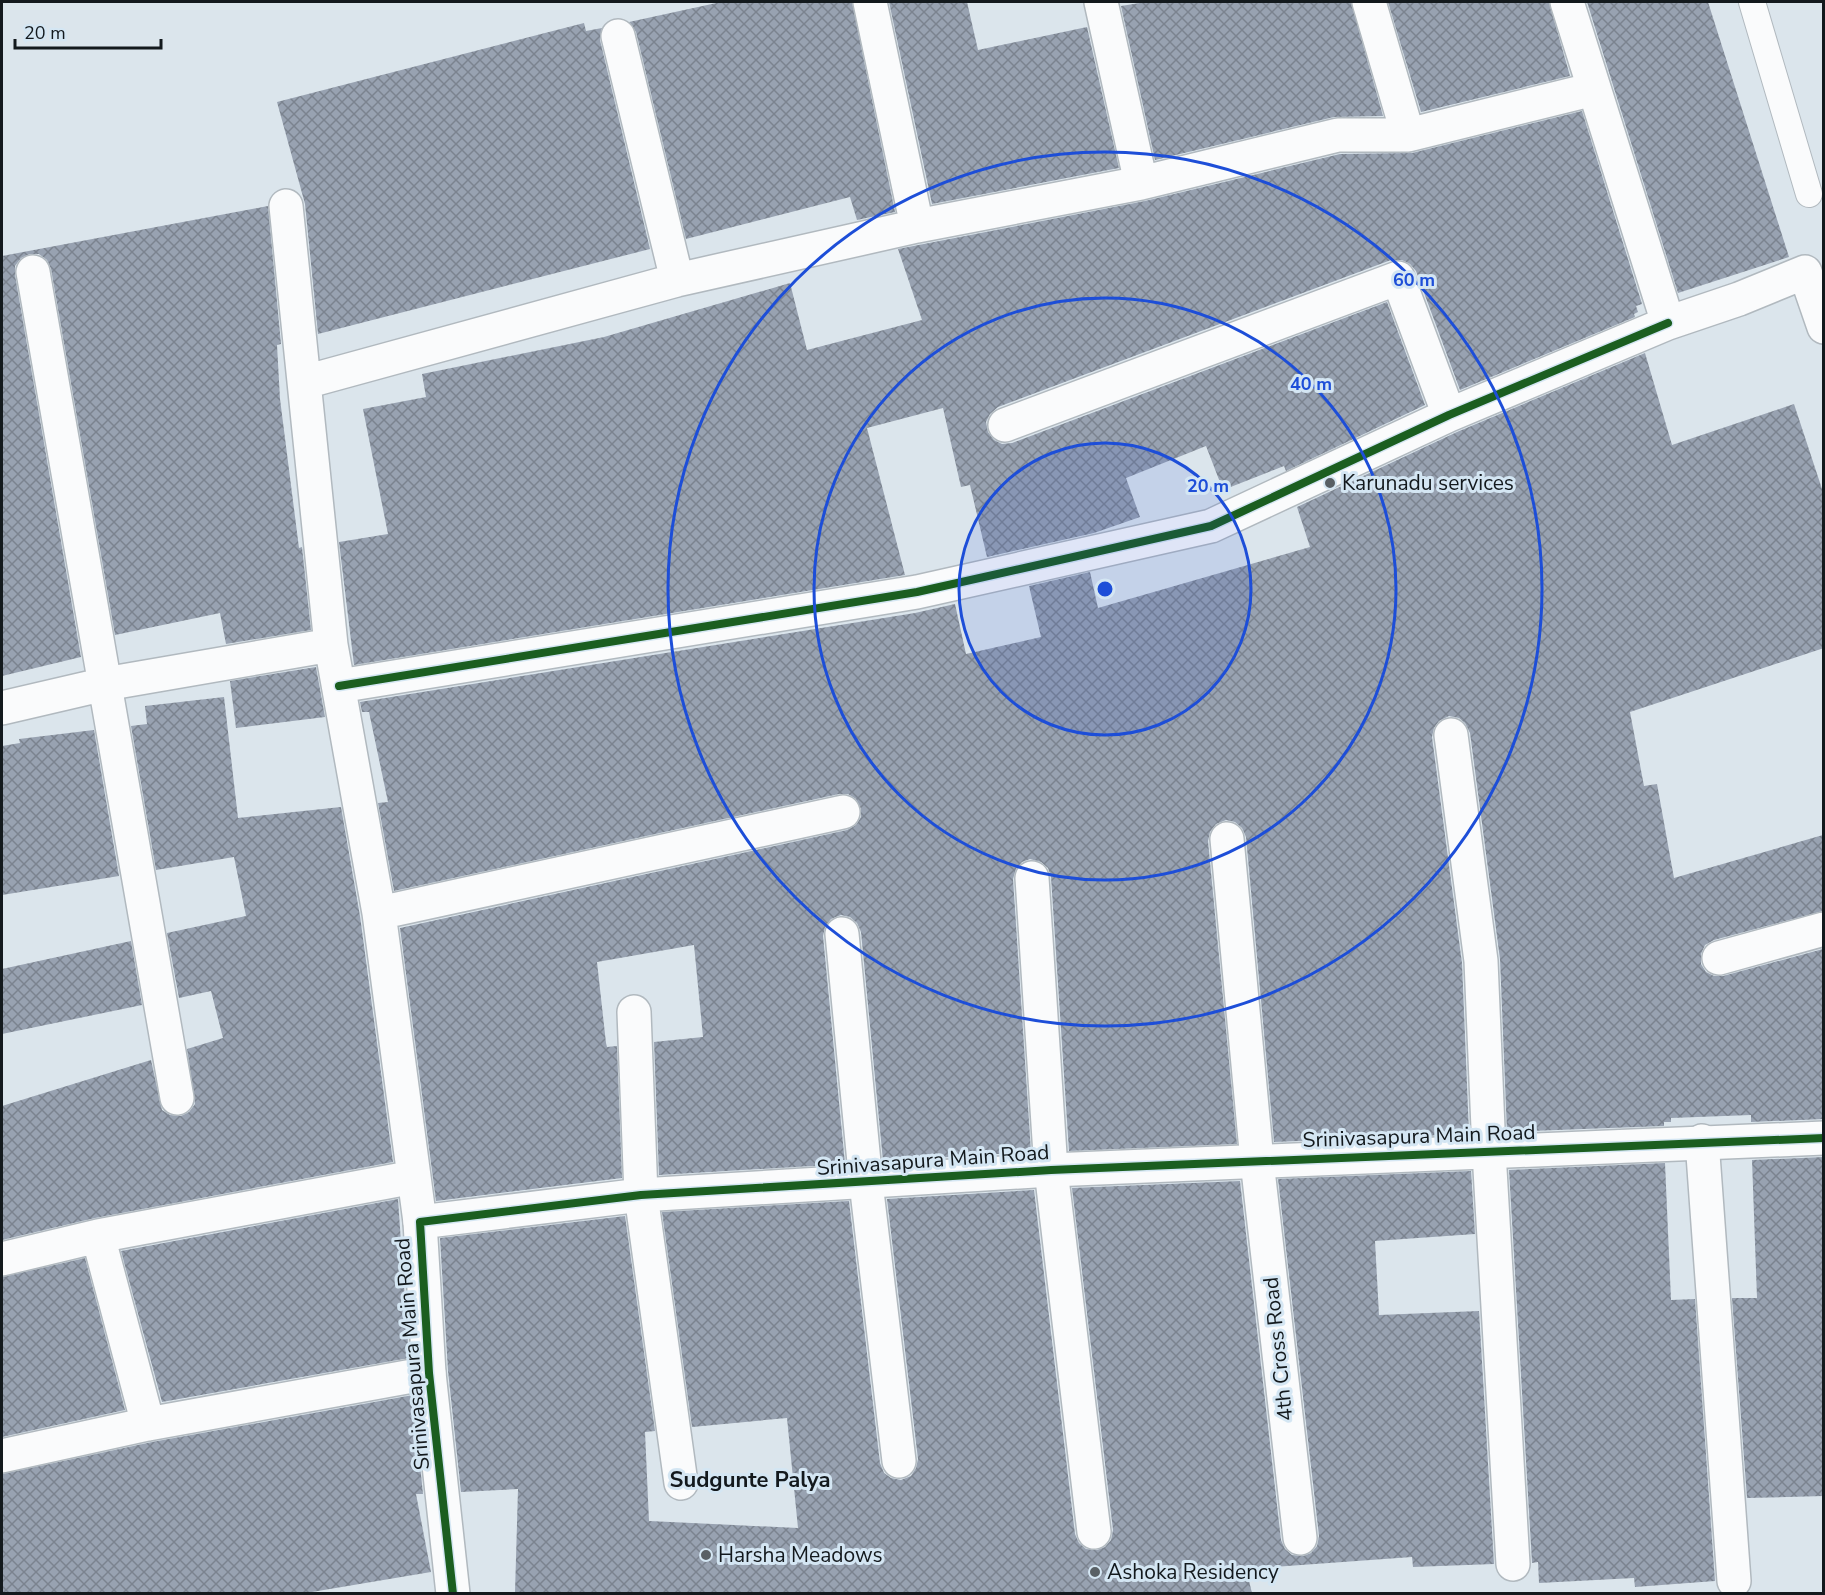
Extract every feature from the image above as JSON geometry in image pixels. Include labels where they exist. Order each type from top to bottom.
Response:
[{"type":"street","points":[[870,2],[917,226]]},
{"type":"street","points":[[1101,2],[1141,183]]},
{"type":"street","points":[[1370,2],[1408,135]]},
{"type":"street","points":[[1567,2],[1668,323]]},
{"type":"street","points":[[618,36],[677,280]]},
{"type":"street","points":[[305,382],[677,280],[917,226],[1141,183],[1338,135],[1408,135],[1594,89]]},
{"type":"street","points":[[286,206],[331,645],[379,913],[420,1221]]},
{"type":"street","points":[[33,272],[177,1098]]},
{"type":"street","points":[[339,686],[917,592],[1211,526],[1449,415],[1668,323],[1739,299],[1805,272],[1824,327]]},
{"type":"street","points":[[1005,425],[1398,278],[1449,415]]},
{"type":"street","points":[[2,708],[105,684],[331,645]]},
{"type":"street","points":[[1451,735],[1481,961],[1489,1152],[1512,1564]]},
{"type":"street","points":[[379,913],[843,812]]},
{"type":"street","name":"4th Cross Road","points":[[1227,838],[1257,1161],[1300,1538]]},
{"type":"street","points":[[1032,878],[1051,1170],[1094,1532]]},
{"type":"street","points":[[1719,958],[1824,929]]},
{"type":"street","points":[[842,933],[866,1183],[899,1461]]},
{"type":"street","points":[[634,1012],[641,1195],[681,1483]]},
{"type":"street","name":"Srinivasapura Main Road","points":[[453,1593],[429,1373],[420,1221],[641,1195],[1051,1170],[1702,1141],[1824,1138]]},
{"type":"street","points":[[1702,1141],[1734,1581]]},
{"type":"street","points":[[2,1258],[98,1236],[414,1177]]},
{"type":"street","points":[[98,1236],[148,1424]]},
{"type":"street","points":[[2,1456],[148,1424],[429,1373]]},
{"type":"lane","points":[[1752,2],[1809,194]]},
{"type":"building","points":[[721,2],[852,2],[895,212],[857,220],[850,197],[686,239],[636,32],[629,22]]},
{"type":"building","points":[[889,2],[967,2],[978,50],[1087,27],[1119,168],[932,204]]},
{"type":"building","points":[[1146,2],[1351,2],[1383,116],[1334,117],[1155,160],[1121,6]]},
{"type":"building","points":[[1388,2],[1549,2],[1570,76],[1421,112]]},
{"type":"building","points":[[1587,2],[1708,2],[1789,257],[1678,293]]},
{"type":"building","points":[[584,23],[586,31],[602,28],[600,40],[650,249],[318,334],[305,204],[277,102]]},
{"type":"building","points":[[1582,111],[1642,304],[1636,306],[1638,312],[1634,314],[1635,317],[1460,390],[1416,271],[1402,260],[1391,260],[998,407],[990,414],[986,422],[988,432],[994,440],[1002,444],[1012,443],[1387,302],[1425,405],[1286,471],[1284,466],[1223,490],[1206,446],[1126,478],[1140,517],[1094,533],[987,557],[970,485],[961,487],[943,408],[867,428],[905,575],[354,665],[339,542],[388,534],[363,409],[426,397],[422,374],[604,337],[790,283],[807,350],[922,320],[898,249],[1145,201],[1340,154],[1412,153]]},
{"type":"building","points":[[268,206],[281,344],[277,345],[280,399],[299,548],[302,547],[311,630],[226,644],[220,613],[115,635],[51,269],[47,260],[39,254],[30,254],[21,258],[15,266],[15,275],[81,657],[2,676],[2,256]]},
{"type":"building","points":[[1645,353],[1672,445],[1794,404],[1824,495],[1824,648],[1630,712],[1644,786],[1657,784],[1674,878],[1823,835],[1823,911],[1714,940],[1705,945],[1701,954],[1701,964],[1706,972],[1714,976],[1723,976],[1823,949],[1824,1119],[1751,1122],[1751,1115],[1671,1118],[1671,1122],[1664,1122],[1664,1126],[1507,1132],[1500,959],[1470,733],[1465,723],[1459,718],[1449,716],[1439,721],[1432,737],[1462,963],[1469,1134],[1274,1142],[1246,837],[1242,828],[1235,822],[1226,820],[1216,824],[1210,832],[1208,841],[1237,1144],[1069,1151],[1051,877],[1048,868],[1041,862],[1030,859],[1022,862],[1016,869],[1013,879],[1031,1152],[883,1161],[861,932],[857,923],[850,917],[841,915],[831,919],[825,927],[823,936],[845,1164],[659,1175],[654,1042],[703,1037],[694,945],[597,962],[606,1043],[607,1047],[617,1046],[622,1178],[436,1201],[400,928],[847,830],[856,825],[861,817],[861,809],[856,799],[848,794],[839,794],[394,891],[378,803],[388,802],[369,712],[362,712],[360,702],[915,613],[955,604],[966,654],[1041,637],[1029,586],[1090,572],[1098,608],[1310,547],[1297,507],[1457,432]]},
{"type":"building","points":[[316,667],[325,717],[236,728],[230,681]]},
{"type":"building","points":[[224,697],[238,818],[341,807],[360,916],[393,1162],[95,1218],[2,1240],[2,1106],[151,1060],[162,1110],[170,1115],[181,1116],[189,1112],[195,1104],[187,1049],[223,1038],[211,991],[179,998],[167,933],[246,916],[234,857],[156,870],[131,726],[147,724],[145,706]]},
{"type":"building","points":[[94,730],[119,876],[2,895],[2,746],[20,743],[19,739]]},
{"type":"building","points":[[131,941],[142,1005],[2,1034],[2,969]]},
{"type":"building","points":[[1824,1157],[1824,1496],[1747,1498],[1732,1298],[1757,1298],[1752,1160]]},
{"type":"building","points":[[1665,1163],[1671,1300],[1695,1299],[1715,1581],[1635,1587],[1634,1578],[1539,1583],[1538,1562],[1532,1563],[1509,1170]]},
{"type":"building","points":[[1471,1171],[1475,1234],[1375,1241],[1379,1315],[1479,1311],[1494,1564],[1413,1567],[1412,1557],[1246,1569],[1252,1593],[515,1593],[518,1489],[461,1492],[448,1371],[440,1238],[625,1216],[655,1431],[645,1432],[649,1521],[798,1528],[787,1418],[692,1427],[662,1212],[849,1201],[880,1463],[884,1473],[891,1478],[901,1480],[911,1476],[918,1459],[887,1199],[1034,1190],[1075,1534],[1079,1543],[1086,1549],[1097,1550],[1105,1547],[1111,1540],[1113,1530],[1072,1188],[1240,1181],[1281,1540],[1285,1549],[1292,1555],[1303,1556],[1311,1553],[1317,1546],[1319,1536],[1278,1179]]},
{"type":"building","points":[[398,1199],[409,1358],[162,1402],[121,1251]]},
{"type":"building","points":[[85,1258],[125,1410],[2,1437],[2,1277]]},
{"type":"building","points":[[413,1395],[423,1494],[416,1494],[431,1572],[306,1593],[2,1593],[2,1474],[152,1442]]},
{"type":"cycle path","points":[[339,686],[917,592],[1211,526],[1449,415],[1668,323]]},
{"type":"cycle path","points":[[453,1594],[429,1373],[420,1222],[641,1195],[1051,1170],[1824,1138]]},
{"type":"place","name":"Karunadu services","points":[[1330,483]]},
{"type":"place","name":"Harsha Meadows","points":[[706,1555]]},
{"type":"place","name":"Ashoka Residency","points":[[1095,1572]]},
{"type":"district","name":"Sudgunte Palya","points":[[750,1480]]}]
